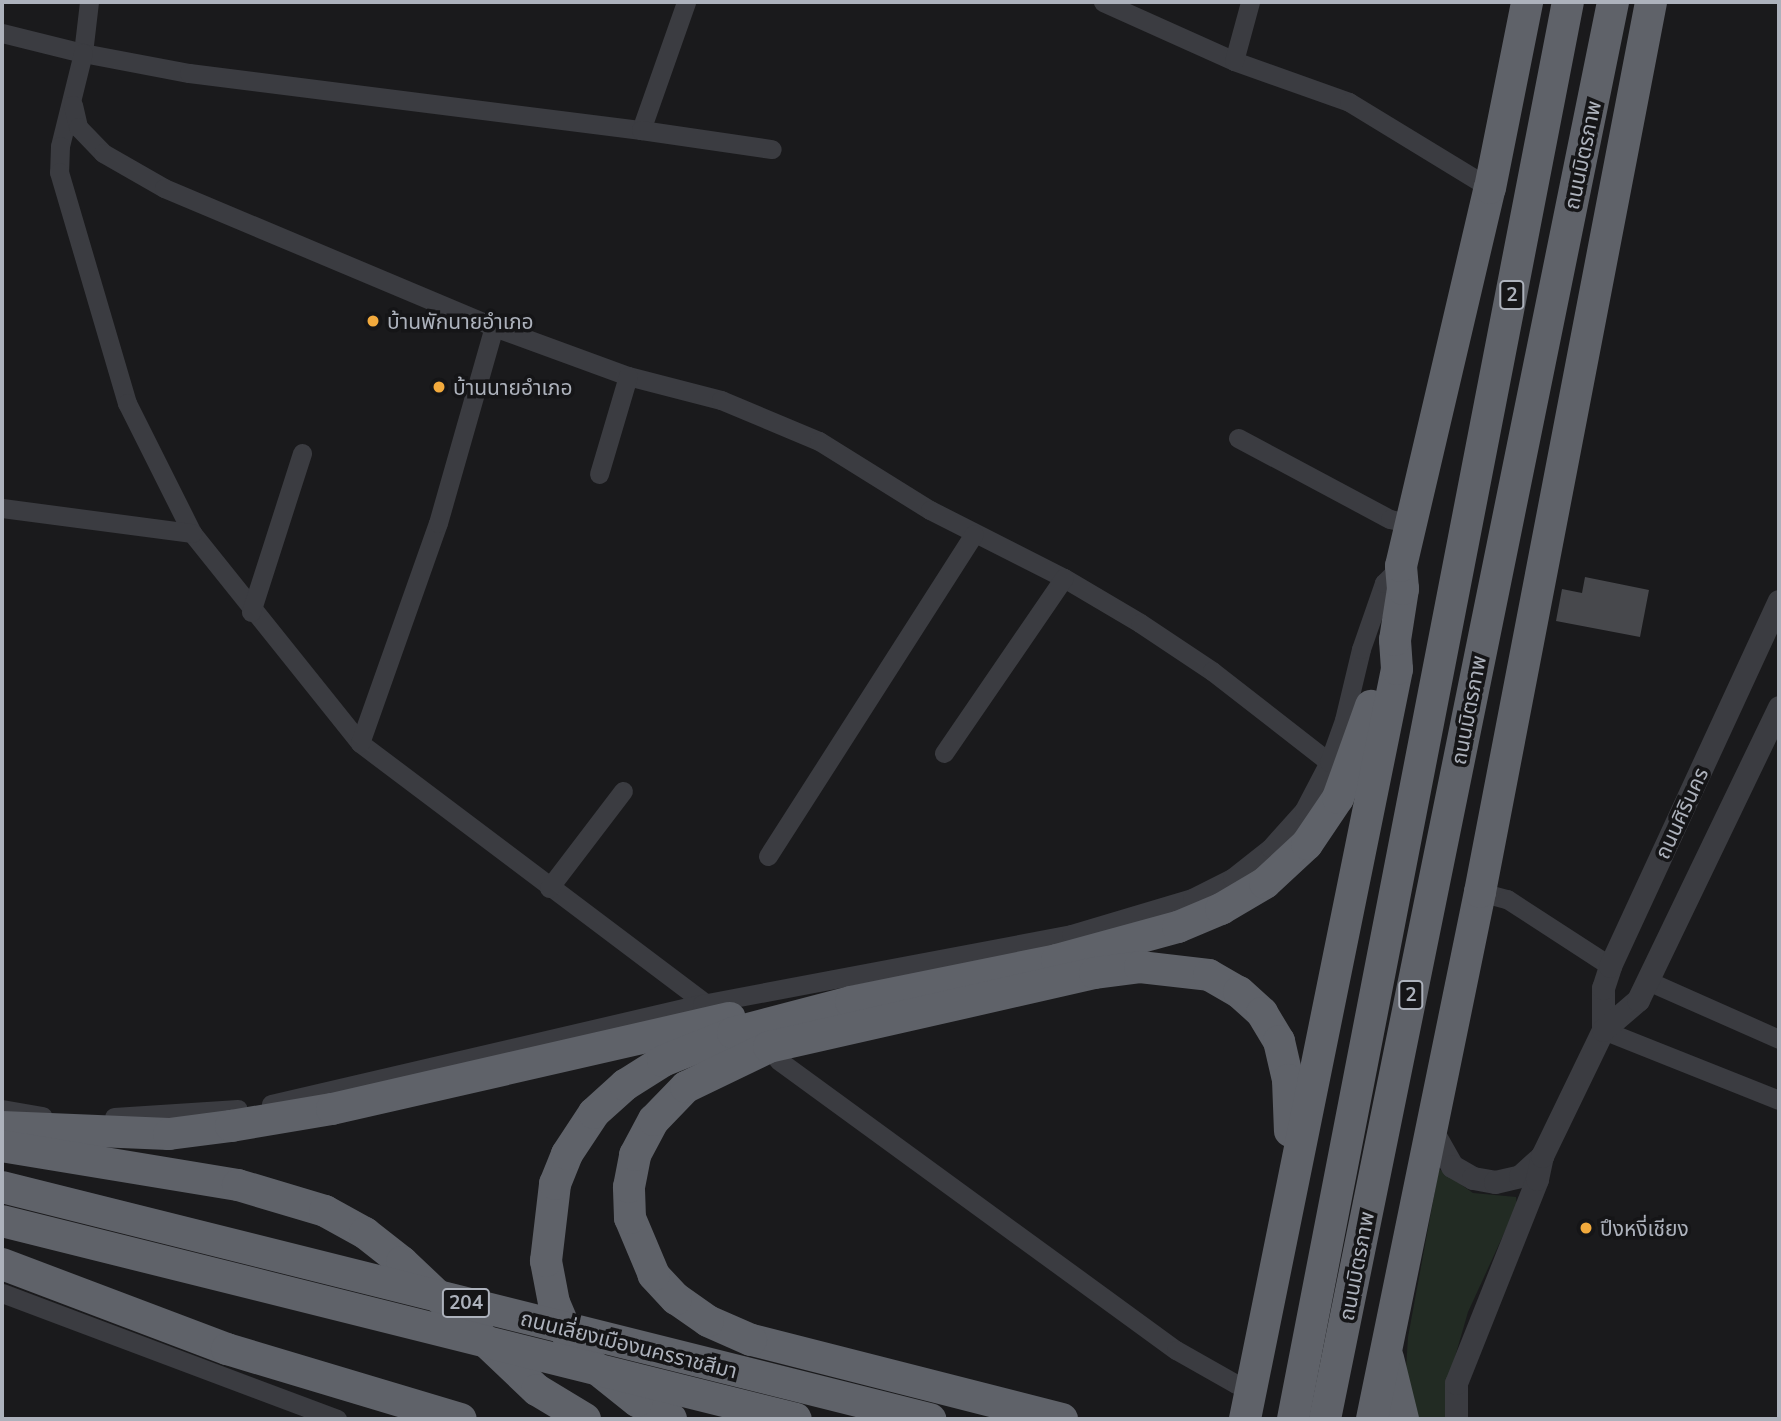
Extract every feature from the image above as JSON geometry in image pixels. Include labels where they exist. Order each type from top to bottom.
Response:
[{"type":"highway","points":[[671,1419],[637,1401],[592,1365],[569,1338],[554,1303],[545,1261],[547,1224],[555,1184],[567,1154],[594,1112],[625,1085],[663,1061],[733,1033],[851,1002],[1145,937],[1221,909],[1265,883],[1307,844],[1338,798],[1395,640],[1403,589],[1401,566],[1490,188],[1527,2]]},
{"type":"highway","name":"ถนนมิตรภาพ","points":[[1293,1419],[1568,2]]},
{"type":"highway","points":[[1372,1419],[1479,892],[1651,2]]},
{"type":"highway","name":"ถนนมิตรภาพ","points":[[1325,1419],[1613,5]]},
{"type":"highway","points":[[1245,1419],[1397,669],[1395,640]]},
{"type":"highway","points":[[1062,1419],[751,1340],[708,1321],[676,1299],[654,1275],[630,1218],[629,1188],[635,1155],[654,1119],[686,1087],[769,1047],[1094,972],[1174,967],[1209,975],[1239,992],[1262,1013],[1279,1041],[1289,1080],[1295,1167]]},
{"type":"highway","points":[[2,1146],[90,1147],[289,1117],[831,997],[851,1002]]},
{"type":"highway","points":[[1308,1106],[1369,1033]]},
{"type":"highway","points":[[2,1127],[237,1185],[325,1211],[365,1233],[402,1262],[537,1390],[584,1419]]},
{"type":"highway","name":"ถนนเลี่ยงเมืองนครราชสีมา","points":[[2,1187],[930,1419]]},
{"type":"highway","name":"ถนนเลี่ยงเมืองนครราชสีมา","points":[[2,1221],[796,1419]]},
{"type":"highway","points":[[2,1264],[227,1349],[461,1419]]},
{"type":"highway","points":[[227,1349],[253,1364],[398,1419]]},
{"type":"highway","points":[[1385,1350],[1403,1419]]},
{"type":"street","points":[[89,2],[73,105],[60,146],[59,172],[76,240],[127,403],[192,533],[251,612],[360,743],[706,1007]]},
{"type":"street","points":[[641,130],[686,2]]},
{"type":"street","points":[[1103,2],[1234,61],[1349,102],[1490,188]]},
{"type":"street","points":[[1234,61],[1250,2]]},
{"type":"street","points":[[2,33],[83,53],[189,73],[772,149]]},
{"type":"street","points":[[73,105],[78,127],[123,168],[494,327],[628,376],[721,400],[819,441],[974,534],[1064,578],[1212,671],[1329,762]]},
{"type":"street","points":[[360,743],[434,535],[494,327]]},
{"type":"street","points":[[599,474],[628,376]]},
{"type":"street","points":[[1238,438],[1391,519],[1411,524]]},
{"type":"street","points":[[251,612],[302,453]]},
{"type":"street","points":[[2,508],[192,533]]},
{"type":"street","points":[[768,856],[974,534]]},
{"type":"street","points":[[2,1110],[52,1117],[166,1117],[229,1111],[332,1092],[706,1007],[1071,934],[1192,898],[1232,878],[1270,848],[1304,810],[1329,762],[1384,583],[1401,566]]},
{"type":"street","points":[[944,753],[1064,578]]},
{"type":"street","name":"ถนนศิรินคร","points":[[1603,1030],[1602,988],[1610,966],[1779,601]]},
{"type":"street","name":"ถนนศิรินคร","points":[[1456,1419],[1457,1383],[1537,1179],[1542,1156],[1603,1030],[1638,1000],[1779,707]]},
{"type":"street","points":[[549,888],[623,791]]},
{"type":"street","points":[[1479,892],[1507,899],[1610,966]]},
{"type":"street","points":[[1648,981],[1779,1039]]},
{"type":"street","points":[[1603,1030],[1779,1100]]},
{"type":"street","points":[[778,1063],[1176,1350],[1236,1384],[1251,1387]]},
{"type":"street","name":"ถนนศิรินคร","points":[[1431,1129],[1452,1166],[1473,1178],[1495,1182],[1520,1176],[1542,1156]]},
{"type":"street","points":[[2,1293],[337,1419]]},
{"type":"shaded area","points":[[1439,1169],[1473,1193],[1516,1197],[1517,1205],[1468,1312],[1448,1381],[1449,1419],[1414,1419],[1405,1385],[1408,1337]]},
{"type":"building","points":[[1585,577],[1649,590],[1640,637],[1556,621],[1562,589],[1582,593]]},
{"type":"place","name":"บ้านพักนายอำเภอ","points":[[373,321]]},
{"type":"place","name":"บ้านนายอำเภอ","points":[[439,387]]},
{"type":"place","name":"ปึงหงี่เชียง","points":[[1586,1228]]}]
